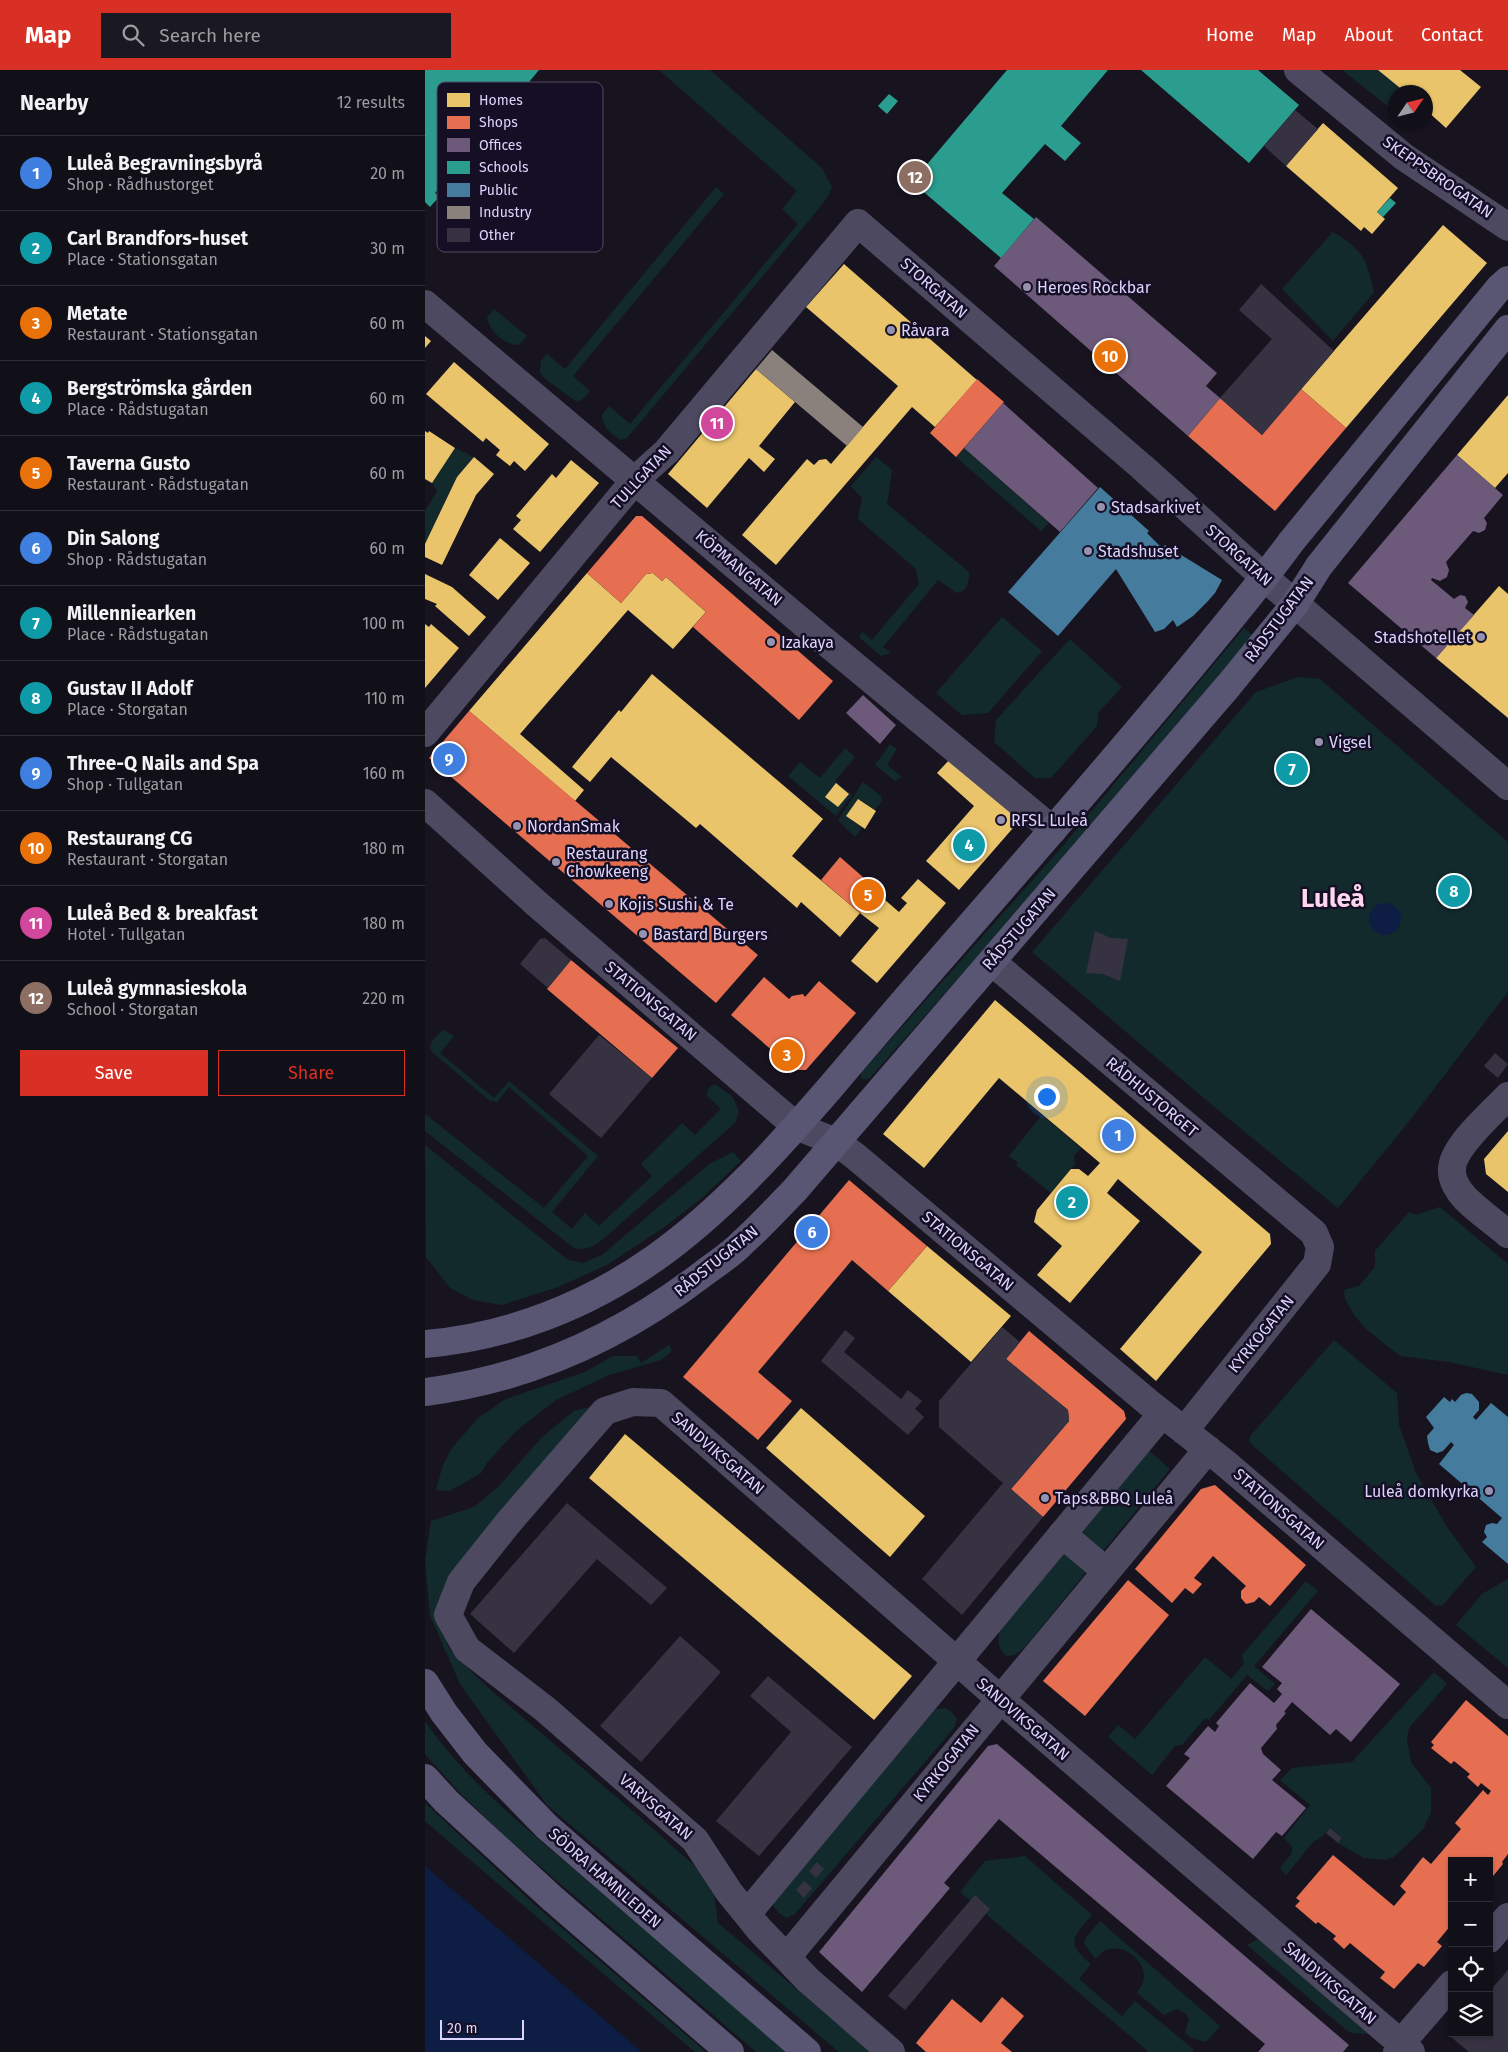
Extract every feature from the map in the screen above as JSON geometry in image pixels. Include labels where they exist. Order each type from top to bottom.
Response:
[{"type":"main road","points":[[425,1344],[459,1341],[518,1327],[566,1309],[613,1284],[655,1258],[697,1226],[731,1194],[796,1126],[1053,830],[1265,578],[1291,542],[1487,303],[1508,280]]},
{"type":"main road","name":"RÅDSTUGATAN","points":[[425,1392],[459,1388],[553,1361],[588,1346],[630,1324],[678,1294],[742,1244],[794,1191],[1229,685],[1295,604],[1319,566],[1508,329]]},
{"type":"main road","name":"SÖDRA HAMNLEDEN","points":[[425,1683],[444,1713],[475,1753],[547,1827],[807,2052]]},
{"type":"main road","points":[[425,1778],[446,1801],[498,1850],[730,2052]]},
{"type":"street","name":"SKEPPSBROGATAN","points":[[1298,70],[1404,156],[1508,227]]},
{"type":"street","name":"TULLGATAN","points":[[425,733],[635,480],[667,451],[858,223]]},
{"type":"street","name":"STORGATAN","points":[[858,223],[1142,467],[1295,604],[1508,786]]},
{"type":"street","name":"KÖPMANGATAN","points":[[425,304],[821,638],[1053,830]]},
{"type":"street","name":"STATIONSGATAN","points":[[425,803],[537,904],[796,1126],[836,1142],[1162,1414],[1208,1450],[1508,1704]]},
{"type":"street","name":"RÅDHUSTORGET","points":[[992,962],[1312,1232]]},
{"type":"street","points":[[1508,1096],[1461,1146],[1451,1169],[1455,1184],[1465,1198],[1508,1234]]},
{"type":"street","name":"KYRKOGATAN","points":[[1184,1431],[1317,1264],[1320,1247],[1312,1232]]},
{"type":"street","name":"SANDVIKSGATAN","points":[[449,1618],[448,1615],[461,1582],[508,1523],[605,1411],[630,1403],[661,1403],[1403,2049]]},
{"type":"street","points":[[747,1914],[1162,1414]]},
{"type":"street","name":"KYRKOGATAN","points":[[787,1957],[999,1698],[1208,1450]]},
{"type":"street","points":[[1062,1534],[1106,1571]]},
{"type":"street","name":"VARVSGATAN","points":[[449,1618],[467,1649],[545,1710],[695,1840],[729,1892],[759,1930],[808,1980],[891,2052]]},
{"type":"street","points":[[1493,1934],[1508,1917]]},
{"type":"street","points":[[1403,2049],[1448,1989]]},
{"type":"green space","points":[[659,70],[710,70],[822,168],[832,187],[827,198],[802,229],[627,438],[621,440],[610,432],[604,423],[602,415],[609,406],[630,424],[798,224],[782,209],[797,191]]},
{"type":"green space","points":[[1342,70],[1378,70],[1396,85],[1388,85],[1388,106]]},
{"type":"green space","points":[[716,187],[724,194],[573,376],[590,391],[584,398],[577,402],[544,378],[540,372],[541,361],[547,354],[565,369]]},
{"type":"green space","points":[[1333,232],[1352,245],[1362,256],[1366,263],[1374,292],[1333,341],[1282,289]]},
{"type":"green space","points":[[494,309],[527,336],[519,345],[503,340],[491,328],[487,317]]},
{"type":"green space","points":[[455,448],[474,457],[457,477],[425,544],[425,511],[437,491],[432,483]]},
{"type":"green space","points":[[964,448],[1049,523],[1041,531],[956,457]]},
{"type":"green space","points":[[876,457],[892,470],[887,504],[969,572],[967,585],[961,592],[957,593],[938,580],[883,647],[891,653],[881,656],[859,637],[862,632],[872,640],[919,584],[916,569],[858,519],[862,498],[851,486]]},
{"type":"green space","points":[[1002,617],[1042,651],[988,713],[962,715],[936,693]]},
{"type":"green space","points":[[1244,628],[1253,635],[1220,675],[869,1079],[861,1079],[861,1073],[1061,848]]},
{"type":"green space","points":[[1070,639],[1122,687],[1098,713],[1097,726],[1051,778],[1035,778],[994,742],[996,720]]},
{"type":"green space","points":[[1298,677],[1320,679],[1508,842],[1508,992],[1407,1124],[1338,1208],[1212,1105],[1032,952],[1256,692]]},
{"type":"green space","points":[[890,744],[897,749],[887,765],[902,777],[895,781],[875,765]]},
{"type":"green space","points":[[845,748],[855,757],[835,781],[852,795],[836,816],[788,776],[800,762],[820,778]]},
{"type":"green space","points":[[863,782],[881,796],[882,801],[875,810],[858,799],[846,816],[862,828],[855,837],[838,820]]},
{"type":"green space","points":[[444,1030],[454,1036],[440,1053],[494,1098],[509,1081],[598,1156],[552,1212],[572,1229],[585,1213],[599,1226],[652,1176],[641,1164],[682,1123],[695,1135],[721,1109],[706,1095],[709,1088],[715,1084],[733,1097],[739,1112],[735,1123],[602,1240],[588,1248],[574,1248],[425,1131],[425,1114],[544,1208],[588,1156],[509,1087],[497,1102],[490,1101],[433,1053],[430,1048],[432,1043]]},
{"type":"green space","points":[[1042,1115],[1081,1148],[1074,1156],[1075,1164],[1051,1193],[1016,1165],[1018,1163],[1009,1156]]},
{"type":"green space","points":[[425,1145],[568,1260],[583,1263],[602,1255],[709,1164],[733,1152],[741,1161],[702,1198],[663,1228],[607,1265],[558,1287],[502,1305],[473,1300],[450,1288],[426,1257]]},
{"type":"green space","points":[[1440,1207],[1508,1264],[1508,1375],[1449,1362],[1400,1356],[1366,1329],[1355,1316],[1345,1299],[1344,1290],[1359,1286],[1375,1267],[1375,1251],[1409,1212],[1416,1215]]},
{"type":"green space","points":[[1334,1340],[1397,1393],[1399,1425],[1416,1473],[1447,1527],[1476,1567],[1442,1606],[1435,1605],[1249,1442],[1251,1435]]},
{"type":"green space","points":[[669,1345],[672,1351],[661,1360],[609,1375],[556,1400],[516,1431],[486,1464],[481,1473],[450,1491],[436,1490],[442,1468],[451,1449],[478,1418],[506,1399],[585,1372],[613,1356],[637,1356],[641,1363]]},
{"type":"green space","points":[[603,1404],[446,1582],[441,1598],[444,1632],[448,1646],[455,1656],[492,1691],[697,1868],[714,1895],[718,1923],[871,2052],[839,2052],[547,1805],[460,1684],[430,1615],[425,1561],[431,1521],[474,1507],[499,1486],[543,1436],[574,1411]]},
{"type":"green space","points":[[1147,1449],[1170,1469],[1025,1647],[1015,1655],[1007,1656],[999,1646],[1000,1628]]},
{"type":"green space","points":[[1508,1579],[1508,1668],[1456,1625],[1482,1594]]},
{"type":"green space","points":[[1306,1581],[1318,1591],[1254,1666],[1275,1684],[1268,1691],[1247,1675],[1209,1720],[1205,1718],[1182,1745],[1175,1746],[1152,1775],[1108,1737],[1118,1725],[1135,1739],[1205,1657],[1231,1679],[1244,1664],[1242,1655]]},
{"type":"green space","points":[[1434,1672],[1447,1684],[1409,1728],[1407,1739],[1411,1762],[1431,1788],[1431,1813],[1423,1829],[1394,1857],[1385,1860],[1364,1858],[1338,1843],[1342,1838],[1330,1828],[1323,1836],[1313,1842],[1286,1875],[1280,1868],[1292,1853],[1292,1847],[1284,1838],[1310,1805],[1280,1780],[1292,1768],[1352,1762]]},
{"type":"green space","points":[[945,1708],[951,1711],[957,1719],[954,1728],[795,1914],[787,1918],[779,1913],[775,1909],[772,1900],[931,1714],[936,1709]]},
{"type":"green space","points":[[425,1721],[461,1766],[501,1806],[787,2052],[756,2052],[507,1838],[462,1795],[425,1754]]},
{"type":"green space","points":[[425,1803],[536,1906],[706,2052],[695,2052],[434,1829],[425,1821]]},
{"type":"green space","points":[[1025,1856],[1092,1915],[1076,1935],[1075,1945],[1078,1951],[1091,1964],[1079,1979],[1122,2016],[1135,2001],[1193,2049],[1193,2052],[1149,2052],[960,1892],[985,1861]]},
{"type":"green space","points":[[1100,1921],[1220,2026],[1206,2042],[1192,2038],[1185,2033],[1189,2019],[1185,2013],[1177,2009],[1164,2015],[1137,1993],[1144,1980],[1143,1971],[1137,1959],[1131,1954],[1118,1949],[1111,1949],[1104,1951],[1095,1959],[1084,1943],[1086,1937]]},
{"type":"green space","points":[[1260,1940],[1371,2034],[1352,2033],[1346,2030],[1247,1945]]},
{"type":"water","points":[[1385,903],[1396,908],[1401,919],[1396,930],[1385,935],[1374,930],[1369,919],[1374,908]]},
{"type":"water","points":[[425,1866],[642,2052],[425,2052]]},
{"type":"building: Homes","points":[[1378,70],[1460,70],[1481,87],[1446,128],[1433,116],[1433,85],[1396,85]]},
{"type":"building: Homes","points":[[1323,123],[1398,188],[1377,212],[1385,219],[1372,234],[1364,227],[1361,231],[1286,166]]},
{"type":"building: Homes","points":[[1443,225],[1487,263],[1346,428],[1301,389]]},
{"type":"building: Homes","points":[[844,264],[977,380],[935,427],[912,407],[776,565],[742,535],[807,459],[814,465],[819,460],[826,459],[831,464],[898,386],[806,307]]},
{"type":"building: Homes","points":[[425,336],[431,341],[425,348]]},
{"type":"building: Homes","points":[[454,362],[549,444],[525,471],[514,461],[510,466],[496,455],[500,450],[486,438],[483,442],[426,394]]},
{"type":"building: Homes","points":[[756,369],[795,402],[759,446],[775,459],[764,472],[749,458],[707,508],[668,474]]},
{"type":"building: Homes","points":[[1508,395],[1508,473],[1495,488],[1457,455]]},
{"type":"building: Homes","points":[[425,431],[428,433],[429,431],[455,448],[432,483],[425,479]]},
{"type":"building: Homes","points":[[474,457],[494,474],[476,495],[442,565],[425,557],[425,544],[457,477]]},
{"type":"building: Homes","points":[[571,460],[599,483],[540,552],[513,529],[521,520],[516,516],[552,474],[556,478]]},
{"type":"building: Homes","points":[[500,538],[530,563],[498,600],[469,575]]},
{"type":"building: Homes","points":[[587,573],[621,603],[646,574],[653,573],[662,581],[666,577],[706,612],[673,649],[628,610],[520,734],[584,790],[575,801],[469,711]]},
{"type":"building: Homes","points":[[425,574],[452,587],[486,617],[469,636],[435,606],[437,604],[425,599]]},
{"type":"building: Homes","name":"Stadshotellet","points":[[1499,586],[1508,594],[1508,718],[1436,658]]},
{"type":"building: Homes","points":[[425,624],[429,627],[431,624],[459,648],[425,688]]},
{"type":"building: Homes","points":[[652,674],[823,819],[792,856],[860,913],[840,937],[801,902],[797,908],[700,824],[696,828],[611,757],[590,782],[572,767],[619,710],[621,712]]},
{"type":"building: Homes","points":[[951,758],[1020,820],[959,890],[926,861],[974,806],[937,773]]},
{"type":"building: Homes","points":[[836,783],[849,794],[838,807],[825,797]]},
{"type":"building: Homes","points":[[858,799],[876,811],[865,829],[846,816]]},
{"type":"building: Homes","points":[[918,879],[946,903],[877,983],[851,961],[879,928],[860,913],[877,893],[899,912],[907,903],[901,898]]},
{"type":"building: Homes","points":[[995,1000],[1270,1234],[1271,1244],[1156,1381],[1120,1349],[1202,1252],[1118,1179],[1107,1193],[1140,1221],[1070,1303],[1037,1275],[1062,1246],[1034,1222],[1037,1210],[1071,1169],[1079,1169],[1088,1176],[1100,1163],[999,1078],[924,1168],[883,1134]]},
{"type":"building: Homes","points":[[1508,1131],[1508,1192],[1486,1174],[1484,1159]]},
{"type":"building: Homes","points":[[927,1246],[1011,1316],[971,1362],[888,1291]]},
{"type":"building: Homes","points":[[801,1408],[925,1516],[890,1557],[766,1448]]},
{"type":"building: Homes","points":[[625,1434],[912,1676],[874,1720],[589,1478]]},
{"type":"building: Shops","points":[[977,379],[1004,402],[956,457],[930,433]]},
{"type":"building: Shops","points":[[1301,389],[1346,428],[1275,511],[1188,436],[1220,398],[1262,435]]},
{"type":"building: Shops","points":[[636,516],[642,516],[833,681],[799,720],[693,627],[706,612],[666,577],[662,581],[653,573],[646,574],[621,603],[587,573]]},
{"type":"building: Shops","points":[[469,711],[758,955],[716,1003],[429,758]]},
{"type":"building: Shops","points":[[840,857],[879,891],[860,913],[821,880]]},
{"type":"building: Shops","points":[[571,960],[678,1048],[652,1078],[547,989]]},
{"type":"building: Shops","points":[[764,977],[789,999],[792,996],[803,994],[805,997],[819,981],[856,1013],[806,1070],[795,1070],[731,1015]]},
{"type":"building: Shops","points":[[849,1180],[927,1246],[888,1291],[852,1260],[758,1372],[792,1401],[758,1440],[683,1377]]},
{"type":"building: Shops","points":[[1029,1331],[1124,1411],[1126,1419],[1043,1517],[1011,1489],[1069,1421],[1068,1410],[1006,1359]]},
{"type":"building: Shops","points":[[1215,1485],[1306,1565],[1270,1606],[1259,1597],[1254,1602],[1246,1604],[1241,1598],[1241,1591],[1246,1586],[1213,1556],[1194,1578],[1202,1584],[1193,1594],[1185,1588],[1172,1603],[1135,1569],[1201,1489]]},
{"type":"building: Shops","points":[[1128,1580],[1169,1615],[1085,1716],[1043,1681]]},
{"type":"building: Shops","points":[[1466,1700],[1508,1736],[1508,1854],[1493,1876],[1493,1857],[1448,1857],[1448,1929],[1437,1942],[1442,1946],[1424,1967],[1418,1963],[1394,1989],[1380,1978],[1385,1972],[1350,1943],[1344,1949],[1333,1939],[1336,1936],[1318,1922],[1316,1924],[1295,1906],[1300,1901],[1296,1898],[1333,1855],[1394,1906],[1406,1892],[1400,1886],[1423,1857],[1431,1864],[1461,1829],[1455,1823],[1483,1790],[1488,1795],[1491,1791],[1481,1783],[1478,1787],[1467,1777],[1470,1774],[1454,1761],[1451,1764],[1431,1748],[1434,1745],[1431,1742]]},
{"type":"building: Shops","points":[[1002,1997],[1024,2016],[1001,2043],[1012,2052],[926,2052],[916,2043],[952,1999],[981,2023]]},
{"type":"building: Offices","points":[[1036,217],[1217,373],[1206,386],[1220,398],[1188,436],[994,266]]},
{"type":"building: Offices","points":[[1003,403],[1098,488],[1060,532],[964,448]]},
{"type":"building: Offices","points":[[1457,455],[1503,495],[1484,518],[1487,523],[1485,530],[1479,533],[1473,531],[1446,562],[1449,570],[1447,577],[1440,581],[1432,578],[1431,580],[1454,599],[1460,595],[1465,596],[1468,602],[1465,608],[1474,615],[1436,658],[1348,583]]},
{"type":"building: Offices","points":[[863,695],[896,725],[880,744],[846,713]]},
{"type":"building: Offices","points":[[1311,1609],[1400,1684],[1351,1742],[1336,1729],[1330,1735],[1292,1702],[1276,1725],[1277,1729],[1261,1748],[1263,1754],[1281,1770],[1272,1780],[1306,1808],[1282,1836],[1276,1832],[1253,1859],[1166,1786],[1190,1758],[1184,1754],[1208,1726],[1215,1732],[1219,1726],[1216,1723],[1250,1683],[1274,1703],[1282,1694],[1277,1689],[1282,1683],[1262,1667]]},
{"type":"building: Offices","points":[[997,1744],[1349,2045],[1343,2052],[1258,2052],[1265,2044],[999,1819],[944,1883],[950,1888],[862,1992],[819,1952],[988,1746]]},
{"type":"building: Schools","points":[[425,70],[539,70],[529,82],[437,82],[437,191],[435,193],[437,199],[430,207],[425,202]]},
{"type":"building: Schools","points":[[1007,70],[1108,70],[1061,126],[1081,143],[1065,161],[1045,144],[1002,193],[1034,219],[1001,258],[912,182]]},
{"type":"building: Schools","points":[[1141,70],[1258,70],[1299,105],[1249,163]]},
{"type":"building: Schools","points":[[889,94],[898,101],[887,114],[878,106]]},
{"type":"building: Schools","points":[[1390,198],[1396,203],[1383,217],[1377,212]]},
{"type":"building: Public","name":"Stadshuset","points":[[1100,487],[1149,531],[1147,533],[1162,548],[1165,545],[1222,580],[1208,601],[1193,616],[1177,627],[1173,620],[1164,629],[1155,632],[1116,569],[1058,636],[1008,592]]},
{"type":"building: Public","name":"Luleå domkyrka","points":[[1466,1393],[1472,1394],[1479,1402],[1479,1410],[1473,1417],[1476,1420],[1491,1403],[1508,1417],[1508,1564],[1482,1542],[1487,1537],[1484,1532],[1486,1525],[1497,1524],[1502,1518],[1439,1464],[1454,1445],[1451,1442],[1443,1451],[1437,1453],[1430,1450],[1428,1443],[1427,1436],[1434,1428],[1426,1417],[1444,1397],[1450,1402],[1452,1399],[1455,1402],[1461,1395]]},
{"type":"building: Industry","points":[[772,350],[863,427],[847,446],[756,369]]},
{"type":"building: Other","points":[[1295,110],[1318,129],[1286,166],[1264,146]]},
{"type":"building: Other","points":[[1261,284],[1334,351],[1262,435],[1220,398],[1272,339],[1239,310]]},
{"type":"building: Other","points":[[1095,931],[1111,938],[1128,939],[1120,981],[1103,974],[1086,973]]},
{"type":"building: Other","points":[[545,938],[571,960],[548,988],[520,964],[540,939]]},
{"type":"building: Other","points":[[599,1035],[652,1078],[601,1138],[549,1094]]},
{"type":"building: Other","points":[[1495,1053],[1508,1064],[1498,1078],[1484,1066]]},
{"type":"building: Other","points":[[1002,1327],[1020,1342],[1006,1359],[1068,1410],[1069,1421],[1011,1489],[1043,1517],[962,1615],[922,1579],[1003,1483],[939,1427],[939,1401]]},
{"type":"building: Other","points":[[845,1330],[855,1338],[844,1352],[901,1399],[908,1390],[922,1401],[915,1409],[924,1417],[908,1435],[821,1361]]},
{"type":"building: Other","points":[[567,1503],[667,1588],[651,1605],[597,1559],[514,1653],[470,1614]]},
{"type":"building: Other","points":[[680,1636],[721,1672],[641,1762],[600,1726]]},
{"type":"building: Other","points":[[768,1676],[852,1747],[759,1856],[716,1821],[791,1732],[750,1696]]},
{"type":"building: Other","points":[[1330,1828],[1342,1838],[1338,1843],[1326,1833]]},
{"type":"building: Other","points":[[817,1862],[824,1869],[816,1878],[809,1871]]},
{"type":"building: Other","points":[[804,1881],[812,1888],[804,1898],[796,1890]]},
{"type":"building: Other","points":[[975,1895],[990,1909],[905,2010],[888,1996]]},
{"type":"building: Other","points":[[1508,1970],[1508,2052],[1469,2052],[1451,2037],[1493,2037],[1493,1987]]},
{"type":"place","name":"Luleå gymnasieskola","points":[[915,177]]},
{"type":"place","name":"Heroes Rockbar","points":[[1027,287]]},
{"type":"place","name":"Råvara","points":[[891,330]]},
{"type":"place","name":"Restaurang CG","points":[[1110,356]]},
{"type":"place","name":"Luleå Bed & breakfast","points":[[717,423]]},
{"type":"place","name":"Stadsarkivet","points":[[1101,507]]},
{"type":"place","name":"Stadshuset","points":[[1088,551]]},
{"type":"place","name":"Stadshotellet","points":[[1481,637]]},
{"type":"place","name":"Izakaya","points":[[771,642]]},
{"type":"place","name":"Vigsel","points":[[1319,742]]},
{"type":"place","name":"Three-Q Nails and Spa","points":[[449,759]]},
{"type":"place","name":"Millenniearken","points":[[1292,769]]},
{"type":"place","name":"RFSL Luleå","points":[[1001,820]]},
{"type":"place","name":"NordanSmak","points":[[517,826]]},
{"type":"place","name":"Bergströmska gården","points":[[969,845]]},
{"type":"place","name":"Restaurang Chowkeeng","points":[[556,862]]},
{"type":"place","name":"Gustav II Adolf","points":[[1454,891]]},
{"type":"place","name":"Taverna Gusto","points":[[868,895]]},
{"type":"place","name":"Kojis Sushi & Te","points":[[609,904]]},
{"type":"place","name":"Bastard Burgers","points":[[643,934]]},
{"type":"place","name":"Metate","points":[[787,1055]]},
{"type":"place","name":"Luleå Begravningsbyrå","points":[[1118,1135]]},
{"type":"place","name":"Carl Brandfors-huset","points":[[1072,1202]]},
{"type":"place","name":"Din Salong","points":[[812,1232]]},
{"type":"place","name":"Luleå domkyrka","points":[[1489,1491]]},
{"type":"place","name":"Taps&BBQ Luleå","points":[[1045,1498]]},
{"type":"district","name":"Luleå","points":[[1333,898]]}]
